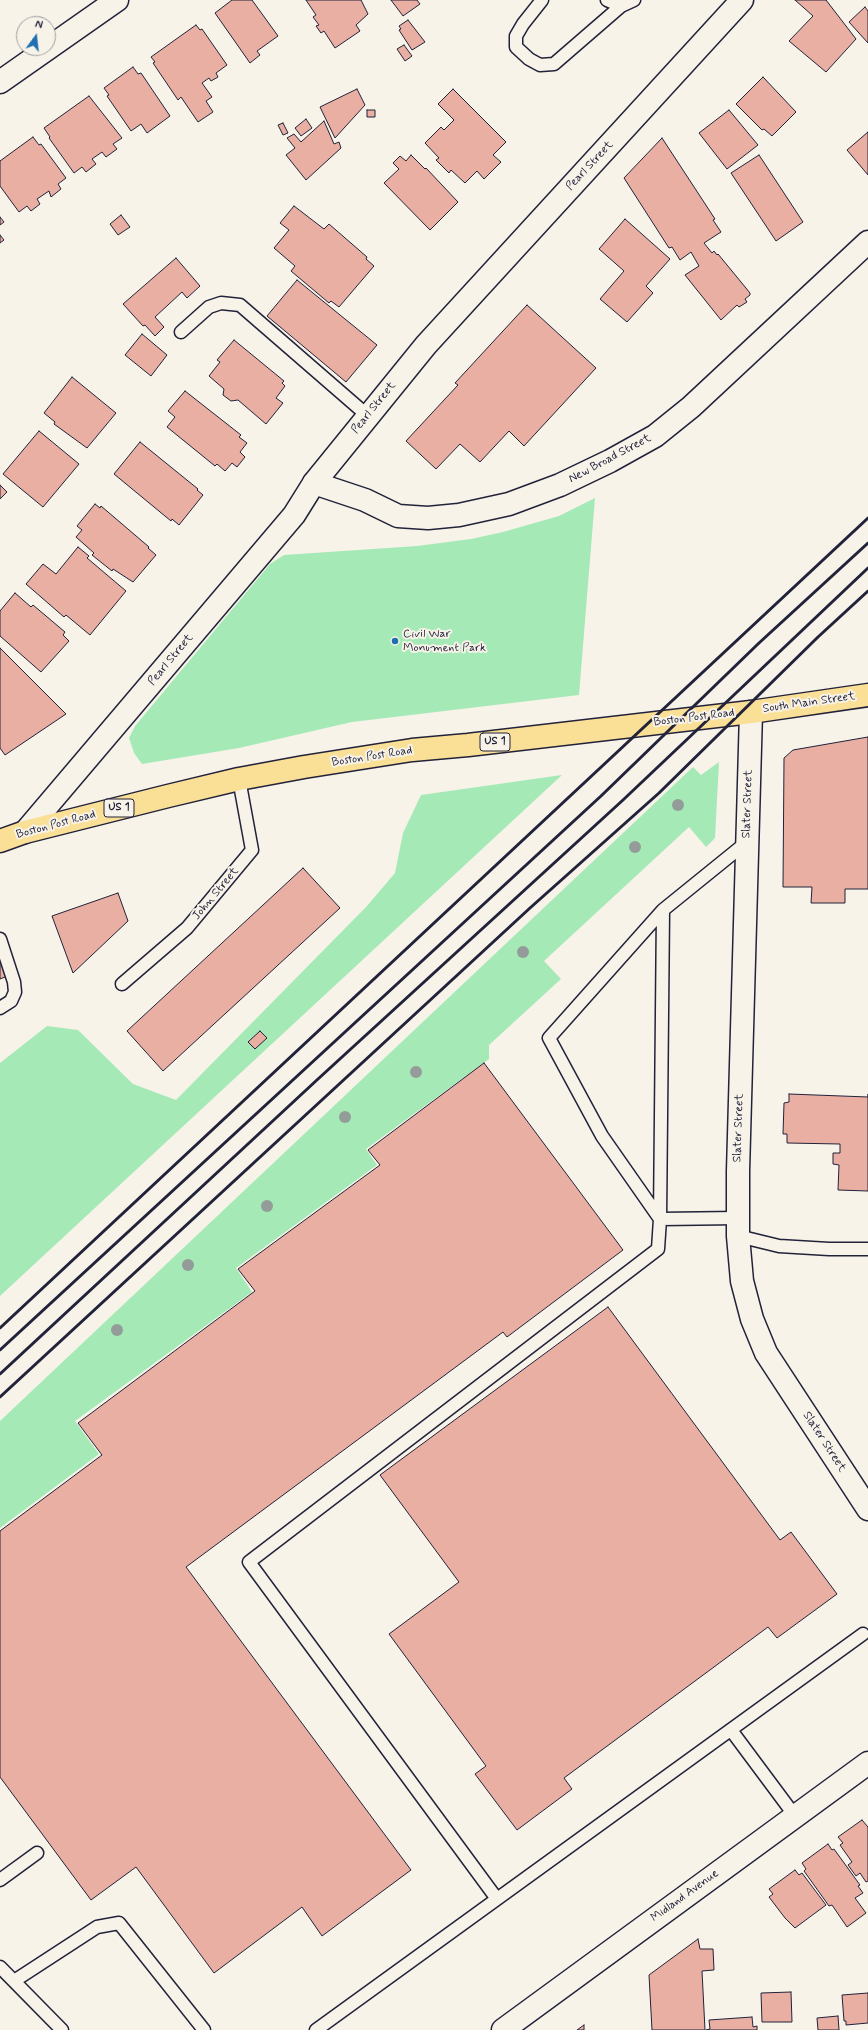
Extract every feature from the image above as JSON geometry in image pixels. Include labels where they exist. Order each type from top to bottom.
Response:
[{"type":"main road","name":"South Main Street","points":[[751,712],[868,694]]},
{"type":"main road","name":"Boston Post Road","points":[[0,841],[25,832],[239,778],[412,750],[751,712]]},
{"type":"street","points":[[0,82],[117,0]]},
{"type":"street","name":"Pearl Street","points":[[25,832],[294,515],[314,482],[431,339],[742,0]]},
{"type":"street","name":"New Broad Street","points":[[314,482],[365,500],[398,516],[428,518],[459,515],[509,504],[560,485],[610,462],[655,436],[685,411],[868,242]]},
{"type":"street","name":"Slater Street","points":[[751,712],[738,1171],[738,1227],[742,1281],[752,1319],[766,1353],[868,1510]]},
{"type":"street","name":"Midland Avenue","points":[[503,2030],[868,1763]]},
{"type":"lane","points":[[542,0],[523,24],[516,36],[516,47],[529,59],[540,65],[554,64],[621,6],[634,0]]},
{"type":"lane","points":[[607,0],[621,6]]},
{"type":"lane","points":[[181,332],[209,307],[221,303],[240,305],[368,416]]},
{"type":"lane","name":"John Street","points":[[122,984],[187,928],[252,850],[239,778]]},
{"type":"lane","points":[[747,842],[663,910],[549,1038],[602,1136],[660,1219],[738,1227],[779,1246],[829,1249],[868,1249]]},
{"type":"lane","points":[[497,1899],[249,1562],[658,1249],[660,1219],[663,910]]},
{"type":"lane","points":[[0,939],[14,982],[15,992],[11,1001],[0,1008]]},
{"type":"lane","points":[[316,2030],[863,1634]]},
{"type":"lane","points":[[730,1730],[795,1816]]},
{"type":"lane","points":[[0,1880],[37,1852]]},
{"type":"lane","points":[[14,1981],[97,1927],[119,1923],[204,2030]]},
{"type":"lane","points":[[0,1967],[62,2030]]},
{"type":"green space","name":"Civil War Monument Park","points":[[595,498],[579,695],[352,722],[239,748],[142,764],[134,753],[129,738],[135,726],[270,564],[284,555],[417,546],[471,539],[503,532],[559,516]]},
{"type":"green space","points":[[719,762],[715,838],[706,847],[689,827],[544,961],[561,979],[489,1045],[489,1059],[366,1149],[377,1165],[236,1268],[252,1292],[75,1421],[99,1454],[0,1528],[0,1421],[693,767],[701,775]]},
{"type":"green space","points":[[562,775],[0,1296],[0,1063],[47,1026],[78,1030],[133,1084],[176,1100],[367,906],[395,873],[403,833],[421,795]]},
{"type":"building","points":[[232,0],[252,0],[278,36],[257,51],[260,55],[250,63],[215,13]]},
{"type":"building","points":[[306,0],[361,0],[368,14],[356,25],[360,31],[335,48],[324,31],[321,33],[316,26],[319,25],[313,17],[316,15]]},
{"type":"building","points":[[391,0],[417,0],[420,4],[403,16]]},
{"type":"building","points":[[795,0],[826,0],[856,39],[826,72],[789,41],[813,16]]},
{"type":"building","points":[[865,7],[868,11],[868,43],[849,22]]},
{"type":"building","points":[[408,20],[425,42],[412,50],[399,30],[401,29],[399,26]]},
{"type":"building","points":[[196,25],[200,30],[202,29],[227,65],[216,73],[218,77],[211,81],[209,78],[202,83],[212,97],[206,101],[213,112],[198,122],[181,97],[178,100],[153,63],[155,62],[151,57]]},
{"type":"building","points":[[404,45],[412,56],[405,61],[397,49]]},
{"type":"building","points":[[133,67],[138,74],[141,73],[170,116],[147,133],[141,124],[131,131],[107,96],[109,95],[104,88]]},
{"type":"building","points":[[763,77],[796,112],[772,136],[764,129],[762,130],[736,104]]},
{"type":"building","points":[[357,89],[365,105],[335,138],[320,107]]},
{"type":"building","points":[[453,89],[506,142],[493,155],[501,162],[484,179],[477,171],[465,183],[451,170],[449,173],[436,160],[439,158],[425,143],[441,127],[444,130],[454,120],[438,104]]},
{"type":"building","points":[[89,96],[122,138],[113,144],[117,149],[106,157],[102,152],[92,159],[96,164],[86,172],[82,167],[74,173],[49,138],[50,137],[44,128]]},
{"type":"building","points":[[367,110],[375,110],[375,117],[367,117]]},
{"type":"building","points":[[729,110],[758,145],[727,169],[699,133]]},
{"type":"building","points":[[306,119],[312,128],[301,136],[295,128]]},
{"type":"building","points":[[324,121],[334,144],[339,142],[341,148],[306,180],[286,155],[295,148],[287,138],[294,134],[301,142]]},
{"type":"building","points":[[283,123],[288,133],[283,135],[278,125]]},
{"type":"building","points":[[868,132],[868,175],[847,150]]},
{"type":"building","points":[[33,137],[39,145],[41,144],[66,178],[58,184],[61,189],[51,197],[49,191],[37,199],[40,204],[31,211],[27,206],[19,212],[0,186],[0,161]]},
{"type":"building","points":[[662,138],[715,219],[713,220],[721,232],[704,243],[712,253],[714,251],[717,255],[718,254],[750,293],[750,295],[745,299],[747,302],[739,307],[737,305],[721,320],[685,275],[699,266],[691,252],[680,260],[672,247],[669,248],[624,178]]},
{"type":"building","points":[[411,155],[425,169],[426,168],[458,202],[430,230],[384,183],[399,169],[393,163],[400,156],[406,161]]},
{"type":"building","points":[[759,155],[803,222],[776,241],[731,173]]},
{"type":"building","points":[[294,206],[324,229],[329,224],[367,257],[366,259],[374,266],[339,307],[331,301],[329,303],[291,271],[295,266],[274,248],[289,230],[280,223]]},
{"type":"building","points":[[121,215],[130,227],[118,235],[110,224]]},
{"type":"building","points":[[0,217],[4,222],[0,225]]},
{"type":"building","points":[[625,219],[670,259],[646,286],[653,293],[627,322],[600,299],[624,271],[599,249]]},
{"type":"building","points":[[0,235],[4,240],[0,243]]},
{"type":"building","points":[[176,258],[200,286],[187,298],[182,292],[155,317],[164,327],[155,336],[145,325],[143,326],[123,304]]},
{"type":"building","points":[[297,280],[377,345],[346,382],[267,316]]},
{"type":"building","points":[[527,305],[596,368],[524,446],[509,431],[480,462],[460,444],[436,469],[406,441],[458,385],[455,383]]},
{"type":"building","points":[[142,334],[167,355],[151,376],[125,355]]},
{"type":"building","points":[[234,340],[284,381],[282,383],[285,386],[276,398],[283,403],[266,424],[238,400],[231,401],[223,395],[224,389],[209,376],[220,362],[217,360]]},
{"type":"building","points":[[72,377],[116,413],[87,448],[54,424],[55,422],[44,413]]},
{"type":"building","points":[[185,391],[241,435],[239,437],[247,443],[240,452],[245,457],[237,467],[232,463],[225,471],[217,464],[215,466],[167,427],[175,417],[168,411]]},
{"type":"building","points":[[39,431],[79,464],[43,507],[3,474]]},
{"type":"building","points":[[140,442],[198,489],[197,490],[203,495],[179,525],[172,519],[171,521],[114,474]]},
{"type":"building","points":[[0,485],[7,492],[0,499]]},
{"type":"building","points":[[95,504],[100,508],[101,506],[149,547],[148,548],[156,555],[133,582],[113,569],[112,571],[92,555],[94,553],[76,537],[82,530],[77,526]]},
{"type":"building","points":[[78,547],[89,556],[87,558],[126,591],[90,635],[66,615],[64,617],[26,584],[43,564],[56,574]]},
{"type":"building","points":[[15,593],[31,607],[33,605],[65,632],[63,635],[69,641],[41,672],[0,636],[0,611]]},
{"type":"building","points":[[0,648],[66,714],[5,755],[0,748]]},
{"type":"building","points":[[868,737],[868,889],[845,889],[845,903],[811,903],[812,887],[783,887],[784,758],[793,750]]},
{"type":"building","points":[[303,868],[340,908],[163,1071],[127,1031]]},
{"type":"building","points":[[118,893],[128,921],[73,973],[52,916]]},
{"type":"building","points":[[0,950],[10,975],[0,979]]},
{"type":"building","points":[[260,1031],[267,1038],[255,1049],[248,1042]]},
{"type":"building","points":[[484,1063],[623,1250],[507,1337],[503,1332],[186,1567],[411,1870],[322,1936],[302,1907],[214,1973],[136,1867],[91,1900],[0,1777],[0,1531],[102,1455],[78,1423],[255,1291],[238,1269],[380,1165],[368,1150]]},
{"type":"building","points":[[789,1094],[868,1097],[868,1191],[838,1190],[839,1165],[833,1164],[833,1153],[840,1153],[840,1144],[787,1143],[787,1134],[783,1134],[784,1103],[789,1102]]},
{"type":"building","points":[[608,1307],[780,1540],[791,1532],[837,1594],[777,1638],[768,1627],[564,1778],[572,1789],[517,1830],[475,1774],[486,1766],[389,1634],[459,1582],[380,1475]]},
{"type":"building","points":[[862,1820],[868,1827],[868,1881],[866,1882],[860,1873],[856,1876],[848,1865],[852,1862],[840,1845],[843,1843],[838,1837]]},
{"type":"building","points":[[828,1844],[832,1850],[834,1849],[860,1885],[858,1886],[863,1893],[855,1898],[866,1913],[847,1927],[832,1905],[829,1906],[804,1871],[806,1869],[802,1863]]},
{"type":"building","points":[[795,1870],[799,1875],[802,1873],[826,1905],[795,1928],[785,1918],[769,1897],[773,1894],[769,1889]]},
{"type":"building","points":[[698,1939],[700,1949],[713,1949],[714,1970],[702,1971],[705,2030],[652,2030],[649,1975]]},
{"type":"building","points":[[791,1992],[792,2022],[762,2022],[761,1993]]},
{"type":"building","points":[[868,1993],[868,2023],[846,2025],[846,2021],[844,2021],[842,1995]]},
{"type":"building","points":[[838,2016],[839,2030],[818,2030],[817,2018]]},
{"type":"building","points":[[752,2017],[753,2027],[757,2026],[757,2030],[706,2030],[710,2029],[709,2020]]},
{"type":"building","points":[[584,2025],[584,2030],[577,2030]]},
{"type":"railway","points":[[0,1328],[868,518]]},
{"type":"railway","points":[[0,1350],[601,796],[759,643],[868,543]]},
{"type":"railway","points":[[0,1374],[318,1079],[623,800],[868,568]]},
{"type":"railway","points":[[0,1397],[530,908],[659,793],[818,637],[868,591]]},
{"type":"place","name":"Civil War Monument Park","points":[[395,641]]}]
